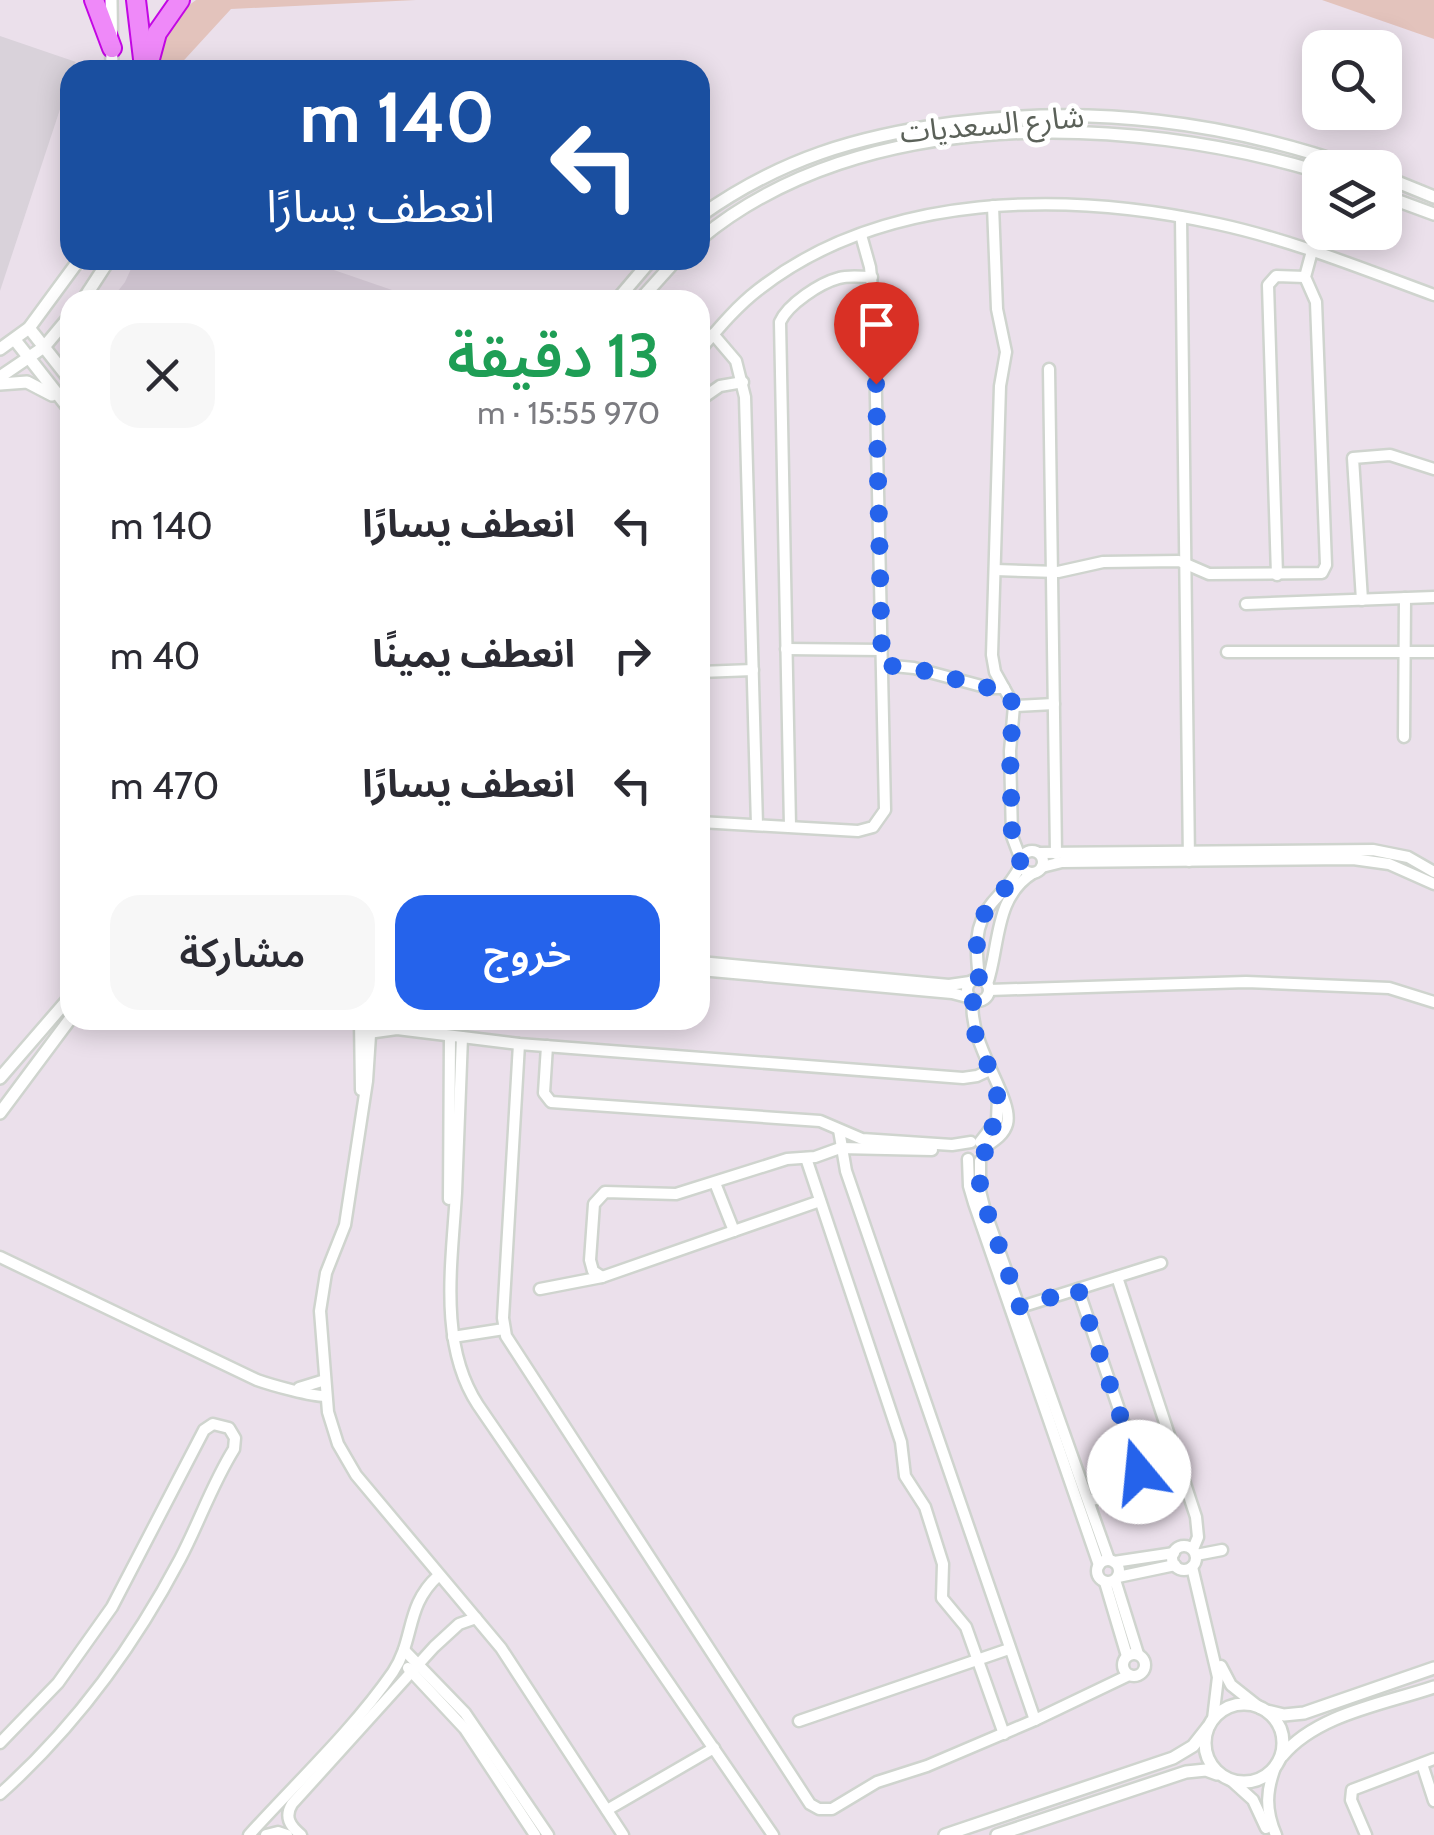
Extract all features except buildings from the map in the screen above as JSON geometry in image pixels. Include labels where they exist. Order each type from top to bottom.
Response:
[{"type":"highway","points":[[94,0],[112,48]]},
{"type":"highway","points":[[136,0],[143,60]]},
{"type":"highway","points":[[146,60],[157,33],[180,0]]},
{"type":"street","points":[[111,0],[112,60]]},
{"type":"street","points":[[144,0],[144,60]]},
{"type":"street","name":"شارع السعديات","points":[[710,210],[774,170],[832,147],[912,128],[1028,115],[1072,114],[1206,126],[1302,151]]},
{"type":"street","name":"شارع السعديات","points":[[710,231],[757,200],[807,176],[882,152],[978,137],[1085,131],[1160,137],[1232,149],[1302,167]]},
{"type":"street","points":[[1402,184],[1434,196]]},
{"type":"street","points":[[1402,202],[1434,214]]},
{"type":"street","points":[[993,206],[998,309],[1006,352],[1000,386],[992,647],[995,672],[1014,706],[1010,751],[1012,836],[1025,871],[1062,862],[1142,857]]},
{"type":"street","points":[[710,338],[744,302],[778,275],[816,253],[861,235],[941,213],[993,206],[1084,207],[1181,217],[1236,228],[1434,296]]},
{"type":"street","points":[[1181,217],[1189,857]]},
{"type":"street","points":[[710,822],[863,830],[873,827],[883,815],[886,800],[872,277],[861,235]]},
{"type":"street","points":[[995,570],[1052,572],[1102,562],[1187,564],[1209,574],[1316,575],[1326,564],[1316,299],[1305,277],[1312,251]]},
{"type":"street","points":[[0,350],[29,328],[71,270]]},
{"type":"street","points":[[626,290],[642,270]]},
{"type":"street","points":[[649,290],[667,270]]},
{"type":"street","points":[[1277,574],[1268,285],[1276,276],[1305,277]]},
{"type":"street","points":[[790,826],[780,322],[787,310],[830,281],[872,277]]},
{"type":"street","points":[[29,328],[60,367]]},
{"type":"street","points":[[0,380],[44,346],[60,328]]},
{"type":"street","points":[[713,334],[732,354],[744,382],[757,824]]},
{"type":"street","points":[[16,340],[60,400]]},
{"type":"street","points":[[1049,369],[1056,854]]},
{"type":"street","points":[[0,380],[27,382],[60,400]]},
{"type":"street","points":[[710,393],[720,386],[744,382]]},
{"type":"street","points":[[1362,600],[1353,458],[1390,455],[1434,470]]},
{"type":"street","points":[[1246,604],[1434,597]]},
{"type":"street","points":[[1404,737],[1405,598]]},
{"type":"street","points":[[786,649],[882,650]]},
{"type":"street","points":[[1227,652],[1434,652]]},
{"type":"street","points":[[882,665],[1004,688]]},
{"type":"street","points":[[710,672],[752,670]]},
{"type":"street","points":[[975,682],[995,672]]},
{"type":"street","points":[[1014,706],[1054,704]]},
{"type":"street","points":[[710,964],[985,998],[976,940],[980,924],[986,910],[1014,879],[1028,851],[1142,857],[1396,853],[1434,872]]},
{"type":"street","points":[[1039,853],[1044,860],[1038,870],[1016,886],[1003,911],[982,984],[968,992],[974,1027],[992,1076],[998,1113],[994,1126],[979,1144],[966,1146],[1016,1309],[1107,1562],[1120,1570],[1113,1580],[1132,1655]]},
{"type":"street","points":[[1354,854],[1390,864],[1434,884]]},
{"type":"street","points":[[710,970],[949,985],[1246,982],[1389,988],[1434,1002]]},
{"type":"street","points":[[16,1089],[0,1078],[60,1009]]},
{"type":"street","points":[[0,1113],[62,1030]]},
{"type":"street","points":[[364,1030],[365,1034]]},
{"type":"street","points":[[366,1030],[346,1225],[321,1292],[324,1380],[334,1434],[349,1466],[501,1648],[623,1835]]},
{"type":"street","points":[[365,1034],[391,1030]]},
{"type":"street","points":[[404,1030],[519,1044],[964,1078],[992,1076]]},
{"type":"street","points":[[456,1037],[453,1337],[461,1373],[472,1395],[773,1835]]},
{"type":"street","points":[[519,1044],[504,1330],[512,1349],[810,1804],[832,1809],[877,1782],[927,1766],[1129,1675],[1140,1674],[1144,1660],[1132,1655]]},
{"type":"street","points":[[547,1046],[544,1093],[550,1102],[820,1121],[862,1140],[979,1144]]},
{"type":"street","points":[[838,1130],[840,1148],[1035,1720]]},
{"type":"street","points":[[602,1277],[590,1264],[594,1204],[602,1194],[676,1194],[788,1159],[840,1148],[950,1150],[971,1158],[986,1155],[979,1144]]},
{"type":"street","points":[[806,1158],[902,1442],[906,1476],[925,1507],[945,1569],[942,1598],[966,1627],[1004,1734]]},
{"type":"street","points":[[715,1183],[734,1231]]},
{"type":"street","points":[[540,1289],[602,1277],[820,1200]]},
{"type":"street","points":[[0,1258],[258,1380],[299,1388],[324,1380]]},
{"type":"street","points":[[1016,1309],[1161,1263]]},
{"type":"street","points":[[1117,1276],[1196,1517],[1198,1537],[1188,1561]]},
{"type":"street","points":[[1078,1289],[1139,1472],[1129,1488],[1089,1501]]},
{"type":"street","points":[[1016,1309],[1089,1501],[1107,1562]]},
{"type":"street","points":[[453,1337],[504,1330]]},
{"type":"street","points":[[299,1388],[314,1396],[326,1396]]},
{"type":"street","points":[[0,1743],[58,1684],[112,1607],[204,1430],[214,1424],[229,1428],[235,1438],[234,1449],[182,1555],[127,1650],[61,1734],[0,1794]]},
{"type":"street","points":[[1222,1550],[1188,1561],[1113,1580],[1097,1574],[1107,1562],[1174,1553],[1184,1546],[1188,1561],[1200,1596],[1216,1656],[1218,1677],[1205,1750],[1215,1770],[1258,1808],[1272,1835]]},
{"type":"street","points":[[1174,1553],[1188,1561]]},
{"type":"street","points":[[249,1835],[366,1707],[402,1655],[417,1602],[438,1576]]},
{"type":"street","points":[[300,1835],[289,1822],[290,1808],[455,1627],[476,1618]]},
{"type":"street","points":[[799,1721],[1009,1649]]},
{"type":"street","points":[[402,1655],[451,1696],[478,1731],[539,1834]]},
{"type":"street","points":[[1129,1675],[1123,1667],[1132,1655]]},
{"type":"street","points":[[1216,1656],[1232,1686],[1263,1709],[1280,1728],[1283,1744],[1267,1794],[1272,1835]]},
{"type":"street","points":[[946,1835],[1173,1758],[1193,1746],[1210,1723],[1234,1705],[1284,1715],[1304,1713],[1434,1668]]},
{"type":"street","points":[[998,1835],[1186,1772],[1206,1770],[1242,1783],[1262,1778],[1296,1739],[1325,1724],[1434,1687]]},
{"type":"street","points":[[608,1810],[714,1748]]},
{"type":"street","points":[[1366,1835],[1350,1800],[1352,1790],[1434,1760]]},
{"type":"street","points":[[1422,1764],[1434,1801]]},
{"type":"street","points":[[266,1835],[287,1835]]},
{"type":"shaded area","points":[[196,0],[416,0],[231,9],[184,60],[159,60],[169,30]]},
{"type":"shaded area","points":[[1322,0],[1434,0],[1434,39]]},
{"type":"shaded area","points":[[0,36],[70,60],[60,60],[60,109],[0,291]]},
{"type":"shaded area","points":[[130,270],[334,270],[392,290],[119,290]]},
{"type":"route","points":[[876,384],[882,665],[1004,688],[1014,706],[1010,751],[1012,842],[1021,864],[1014,879],[982,917],[976,940],[979,979],[970,982],[968,988],[968,995],[974,1000],[974,1027],[999,1106],[994,1126],[980,1142],[986,1150],[979,1171],[982,1201],[1020,1307],[1078,1289],[1139,1472]]}]
